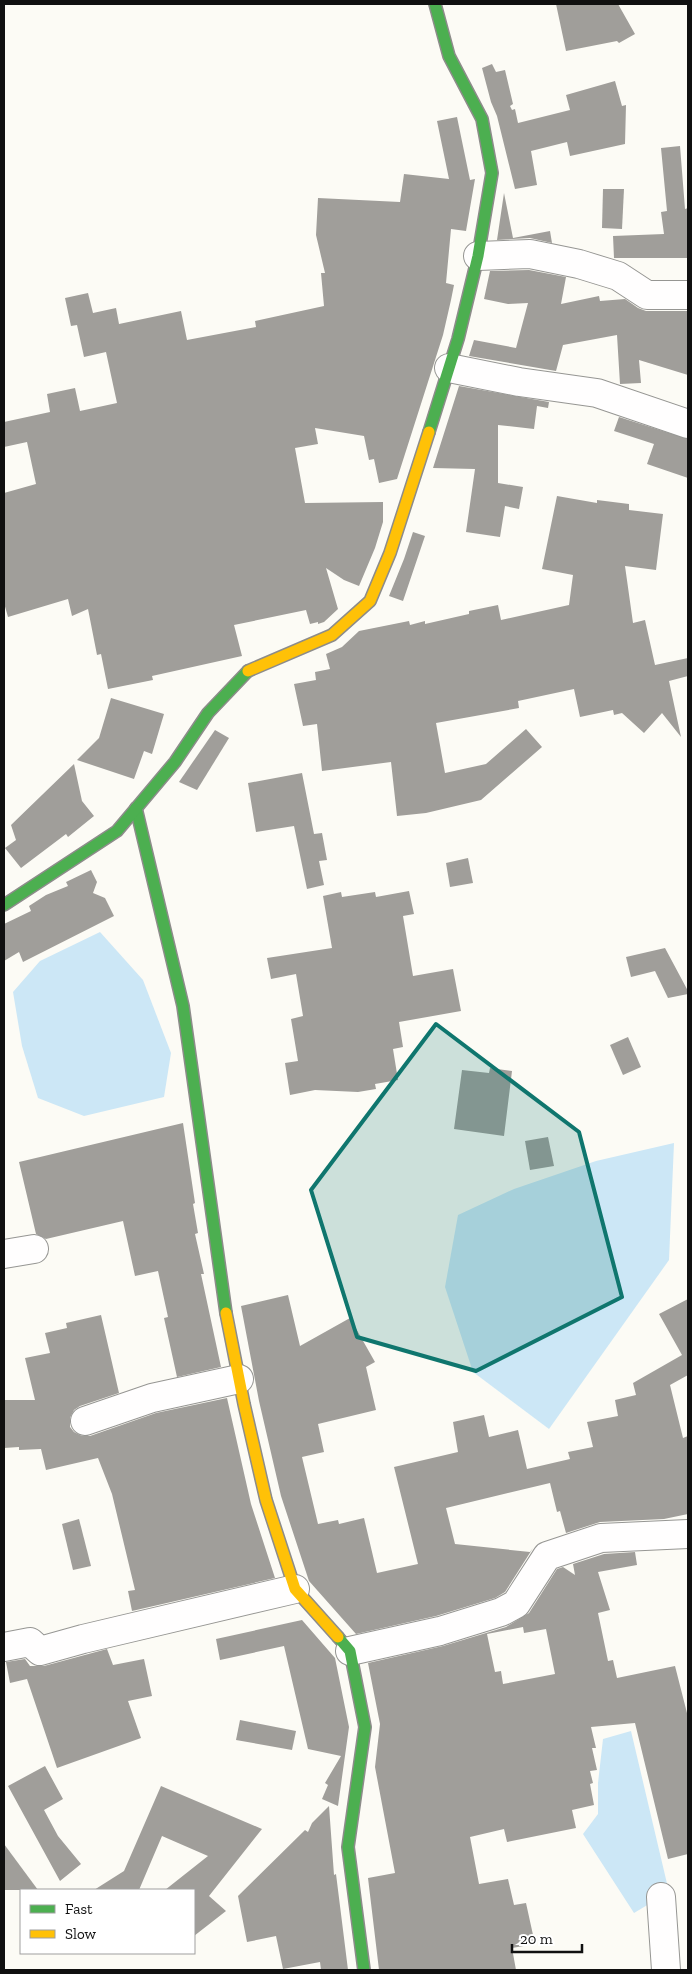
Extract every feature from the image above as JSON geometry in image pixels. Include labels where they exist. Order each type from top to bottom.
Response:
[{"type":"street","points":[[4,905],[117,830],[175,762],[208,712],[249,670],[332,635],[370,601],[390,553],[458,339],[478,256],[492,174],[482,119],[449,56],[435,4]]},
{"type":"street","points":[[478,256],[530,254],[579,264],[618,276],[647,295],[688,295]]},
{"type":"street","points":[[449,368],[519,382],[597,394],[688,424]]},
{"type":"street","points":[[136,808],[183,1006],[225,1307],[266,1500],[296,1589],[350,1650],[365,1727],[348,1846],[364,1970]]},
{"type":"street","points":[[4,1254],[34,1249]]},
{"type":"street","points":[[86,1421],[152,1398],[239,1379]]},
{"type":"street","points":[[350,1650],[440,1631],[501,1612],[516,1604],[547,1556],[601,1538],[688,1534]]},
{"type":"street","points":[[4,1647],[30,1642],[40,1651],[296,1589]]},
{"type":"street","points":[[661,1897],[666,1970]]},
{"type":"highlighted area","points":[[436,1024],[579,1132],[622,1297],[476,1371],[357,1337],[311,1190]]},
{"type":"water","points":[[100,932],[143,980],[171,1053],[164,1097],[84,1116],[38,1098],[22,1046],[13,992],[40,961]]},
{"type":"water","points":[[674,1143],[669,1260],[549,1429],[473,1372],[445,1287],[458,1215],[514,1189],[596,1161]]},
{"type":"water","points":[[631,1731],[669,1892],[634,1913],[583,1834],[598,1814],[598,1783],[603,1739]]},
{"type":"building","points":[[556,4],[618,4],[635,34],[619,43],[617,41],[566,51]]},
{"type":"building","points":[[492,64],[496,72],[505,70],[513,104],[510,106],[512,110],[515,109],[518,123],[570,110],[566,95],[615,81],[622,106],[626,105],[625,144],[570,156],[567,142],[531,151],[537,185],[515,189],[497,116],[491,102],[482,68]]},
{"type":"building","points":[[457,117],[470,180],[475,179],[466,231],[451,229],[446,283],[454,285],[451,300],[443,335],[397,479],[379,483],[374,459],[369,460],[364,436],[315,428],[318,444],[295,448],[305,503],[383,502],[383,522],[375,548],[359,586],[344,580],[326,568],[338,609],[324,622],[310,624],[306,610],[234,625],[242,656],[152,676],[153,680],[108,689],[101,654],[97,655],[88,609],[72,616],[68,599],[8,617],[4,603],[4,493],[36,484],[27,442],[4,447],[4,422],[50,412],[47,394],[75,388],[80,411],[117,403],[106,352],[84,357],[77,325],[71,326],[65,298],[88,293],[93,313],[116,308],[119,324],[181,311],[187,340],[256,327],[255,321],[324,306],[321,273],[325,273],[316,235],[318,198],[400,202],[404,174],[449,179],[437,121]]},
{"type":"building","points":[[680,146],[685,209],[688,208],[688,258],[614,258],[613,236],[664,234],[661,212],[667,211],[661,148]]},
{"type":"building","points":[[603,189],[624,189],[622,229],[602,228]]},
{"type":"building","points":[[504,193],[513,238],[550,231],[552,243],[530,238],[497,240]]},
{"type":"building","points":[[529,270],[566,277],[561,304],[599,296],[600,301],[625,299],[646,311],[688,311],[688,375],[639,360],[641,383],[620,384],[617,335],[563,345],[556,371],[469,356],[474,340],[516,348],[528,303],[508,304],[484,299],[490,271]]},
{"type":"building","points":[[459,386],[549,402],[548,408],[537,406],[534,429],[498,425],[498,483],[523,487],[519,509],[505,506],[500,537],[466,532],[475,469],[433,468]]},
{"type":"building","points":[[619,417],[688,439],[688,478],[647,464],[654,444],[614,431]]},
{"type":"building","points":[[557,496],[597,503],[597,500],[629,504],[629,510],[663,514],[656,570],[625,566],[633,623],[645,620],[655,665],[688,658],[688,676],[669,681],[681,737],[662,713],[644,733],[622,713],[614,715],[613,710],[580,717],[574,689],[518,701],[519,708],[436,723],[445,773],[486,764],[526,729],[542,747],[481,800],[426,813],[397,816],[391,762],[322,771],[317,724],[303,726],[294,684],[316,680],[315,672],[330,669],[326,654],[342,647],[359,631],[409,621],[410,625],[425,621],[425,624],[498,605],[501,620],[569,605],[573,575],[542,569]]},
{"type":"building","points":[[413,532],[425,536],[403,601],[389,596]]},
{"type":"building","points":[[111,698],[164,714],[152,754],[144,751],[134,779],[77,760],[99,738]]},
{"type":"building","points":[[215,730],[229,738],[197,790],[179,782]]},
{"type":"building","points":[[74,764],[82,801],[94,816],[68,837],[66,834],[21,868],[5,848],[16,840],[11,825]]},
{"type":"building","points":[[302,773],[314,834],[322,833],[327,860],[319,861],[324,885],[307,889],[294,826],[256,832],[248,783]]},
{"type":"building","points":[[468,858],[473,883],[450,887],[446,863]]},
{"type":"building","points":[[91,870],[97,882],[93,893],[105,898],[114,916],[23,962],[19,952],[4,961],[4,924],[31,911],[29,906],[46,895],[68,886],[66,882]]},
{"type":"building","points":[[409,891],[414,914],[403,916],[413,976],[453,969],[461,1011],[399,1022],[403,1047],[393,1049],[398,1080],[375,1084],[376,1089],[358,1092],[315,1090],[290,1095],[285,1063],[298,1061],[291,1019],[303,1016],[296,974],[271,979],[267,958],[332,948],[323,896],[341,892],[342,897],[375,892],[376,897]]},
{"type":"building","points":[[665,948],[688,994],[668,998],[655,971],[631,977],[626,957]]},
{"type":"building","points":[[628,1037],[641,1067],[623,1075],[610,1045]]},
{"type":"building","points":[[490,1068],[512,1071],[504,1136],[454,1129],[462,1070],[489,1073]]},
{"type":"building","points":[[183,1123],[195,1203],[193,1204],[198,1233],[195,1234],[204,1274],[201,1274],[221,1367],[177,1377],[164,1318],[168,1317],[158,1271],[135,1276],[123,1221],[46,1239],[36,1234],[19,1162]]},
{"type":"building","points":[[548,1137],[554,1166],[530,1170],[525,1141]]},
{"type":"building","points":[[288,1295],[300,1346],[350,1318],[375,1362],[366,1367],[376,1410],[318,1424],[324,1452],[302,1457],[318,1524],[338,1520],[339,1524],[364,1518],[377,1573],[418,1564],[394,1467],[458,1452],[453,1422],[484,1415],[489,1437],[518,1430],[527,1469],[570,1459],[568,1452],[593,1447],[587,1422],[618,1416],[615,1400],[636,1395],[633,1383],[682,1355],[659,1314],[688,1299],[688,1375],[670,1385],[683,1438],[688,1436],[688,1514],[664,1519],[600,1522],[566,1533],[560,1511],[557,1512],[550,1483],[446,1508],[455,1544],[530,1552],[533,1548],[505,1592],[495,1598],[436,1616],[356,1634],[309,1581],[281,1496],[259,1401],[241,1306]]},
{"type":"building","points":[[101,1315],[119,1393],[80,1406],[74,1410],[70,1418],[70,1427],[74,1432],[82,1436],[90,1436],[156,1413],[227,1398],[251,1504],[275,1578],[132,1611],[128,1591],[135,1590],[112,1494],[98,1458],[46,1470],[41,1449],[19,1450],[19,1447],[4,1448],[4,1400],[35,1400],[25,1358],[50,1353],[45,1333],[67,1328],[66,1323]]},
{"type":"building","points":[[79,1519],[91,1566],[73,1570],[62,1524]]},
{"type":"building","points":[[635,1552],[637,1565],[598,1572],[610,1610],[598,1613],[608,1661],[613,1660],[617,1678],[675,1666],[688,1717],[688,1854],[668,1859],[635,1723],[591,1727],[596,1748],[592,1748],[597,1770],[590,1771],[593,1783],[590,1784],[594,1805],[572,1810],[576,1828],[507,1842],[504,1829],[470,1837],[479,1884],[508,1879],[514,1905],[526,1903],[535,1944],[512,1948],[516,1970],[379,1970],[368,1878],[395,1873],[375,1767],[380,1724],[368,1663],[443,1646],[506,1627],[529,1613],[557,1569],[563,1567],[575,1575],[573,1564],[604,1554]],"holes":[[[523,1627],[524,1633],[546,1629],[555,1674],[503,1684],[501,1671],[495,1672],[487,1634]]]},
{"type":"building","points":[[302,1620],[335,1658],[349,1727],[338,1806],[322,1799],[328,1785],[325,1783],[341,1756],[308,1749],[284,1646],[220,1660],[216,1639]]},
{"type":"building","points":[[107,1649],[113,1665],[144,1659],[152,1696],[128,1701],[141,1738],[57,1768],[27,1679],[10,1683],[6,1662],[25,1659],[30,1666],[44,1666]]},
{"type":"building","points":[[240,1720],[296,1731],[292,1750],[236,1740]]},
{"type":"building","points":[[45,1766],[63,1799],[44,1810],[58,1836],[81,1864],[60,1881],[8,1786]]},
{"type":"building","points":[[161,1786],[262,1829],[209,1896],[226,1911],[195,1935],[195,1889],[166,1889],[208,1856],[162,1836],[139,1889],[96,1889],[124,1871]]},
{"type":"building","points":[[329,1806],[334,1875],[336,1874],[348,1970],[321,1970],[320,1962],[283,1969],[276,1936],[247,1942],[238,1896],[305,1830],[308,1832],[312,1823]]},
{"type":"building","points":[[4,1844],[37,1889],[4,1890]]},
{"type":"traffic: fast","points":[[429,432],[458,339],[478,256],[492,173],[482,119],[449,56],[435,4]]},
{"type":"traffic: fast","points":[[4,905],[117,831],[175,762],[208,713],[248,671]]},
{"type":"traffic: fast","points":[[136,808],[183,1006],[226,1313]]},
{"type":"traffic: fast","points":[[338,1637],[350,1651],[365,1727],[348,1847],[364,1970]]},
{"type":"traffic: slow","points":[[248,671],[332,635],[370,601],[390,553],[429,432]]},
{"type":"traffic: slow","points":[[226,1313],[266,1500],[295,1589],[338,1637]]}]
